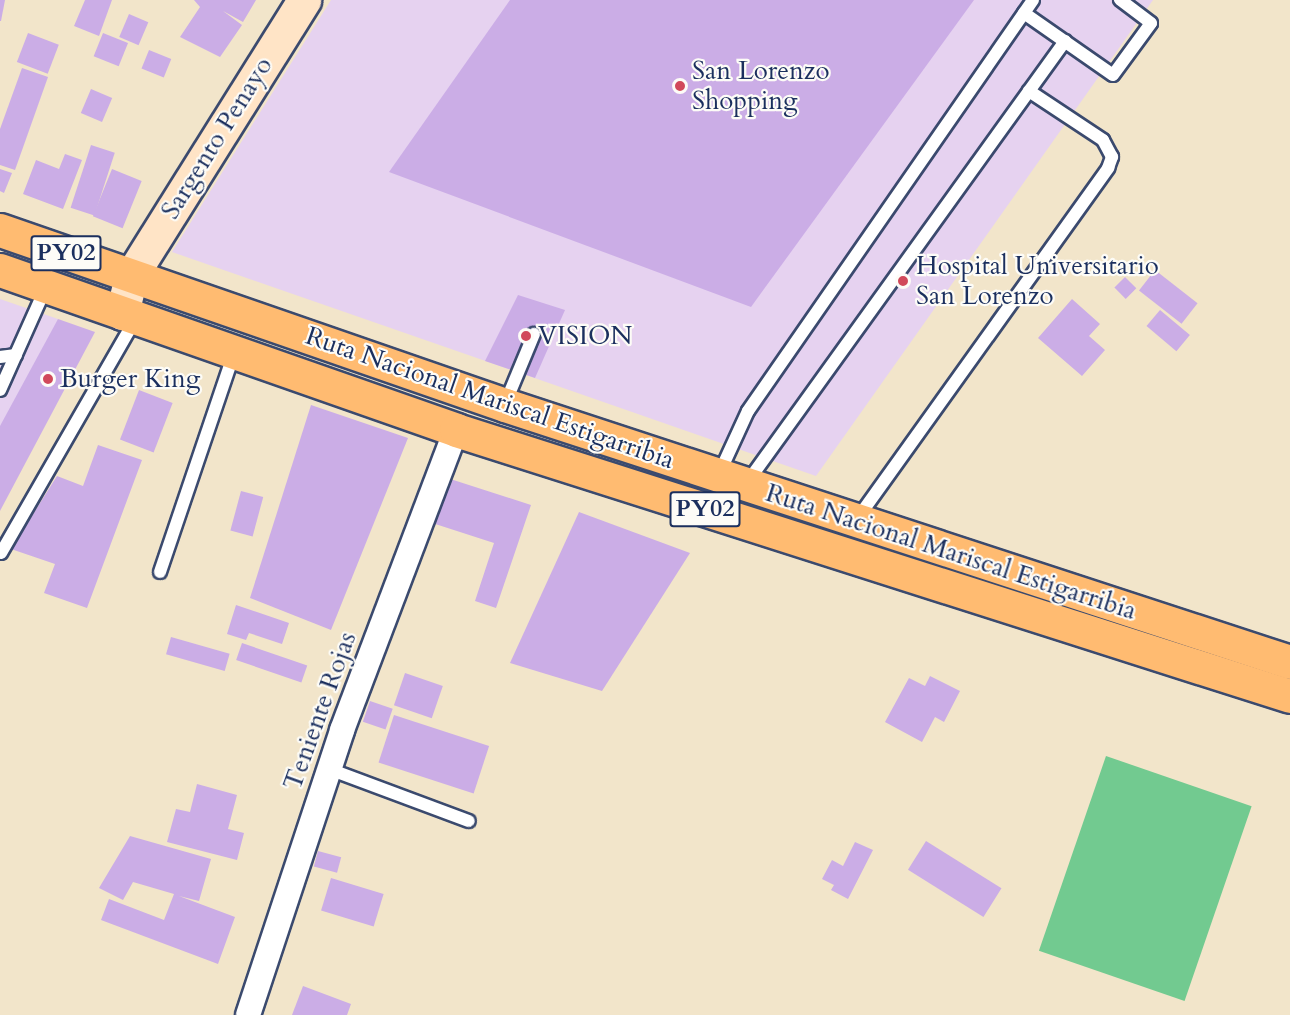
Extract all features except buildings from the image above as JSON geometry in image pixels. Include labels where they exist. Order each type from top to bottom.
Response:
[{"type":"highway","name":"Ruta Nacional Mariscal Estigarribia","points":[[0,230],[505,405],[1290,662]]},
{"type":"highway","name":"Ruta Nacional Mariscal Estigarribia","points":[[0,270],[456,430],[1290,696]]},
{"type":"street","name":"Sargento Penayo","points":[[129,315],[131,276],[303,0]]},
{"type":"street","name":"Teniente Rojas","points":[[248,1015],[329,769],[456,430]]},
{"type":"lane","points":[[673,498],[714,500],[736,494],[732,480],[748,411],[1033,0]]},
{"type":"lane","points":[[1024,13],[1113,75],[1151,23],[1120,0]]},
{"type":"lane","points":[[732,480],[1065,41]]},
{"type":"lane","points":[[856,520],[1108,168],[1112,157],[1103,140],[1029,91]]},
{"type":"lane","points":[[0,390],[46,286]]},
{"type":"lane","points":[[1,553],[129,315]]},
{"type":"lane","points":[[505,405],[534,334]]},
{"type":"lane","points":[[160,572],[235,352]]},
{"type":"lane","points":[[0,357],[16,355]]},
{"type":"lane","points":[[329,769],[469,820]]},
{"type":"shaded area","name":"San Lorenzo Shopping","points":[[331,0],[1153,0],[816,476],[172,252]]},
{"type":"shaded area","points":[[0,299],[58,319],[0,472]]},
{"type":"green space","points":[[1106,756],[1252,806],[1185,1001],[1039,951]]},
{"type":"place","name":"San Lorenzo Shopping","points":[[680,86]]},
{"type":"place","name":"Hospital Universitario San Lorenzo","points":[[903,281]]},
{"type":"place","name":"VISION","points":[[526,336]]},
{"type":"place","name":"Burger King","points":[[48,379]]}]
